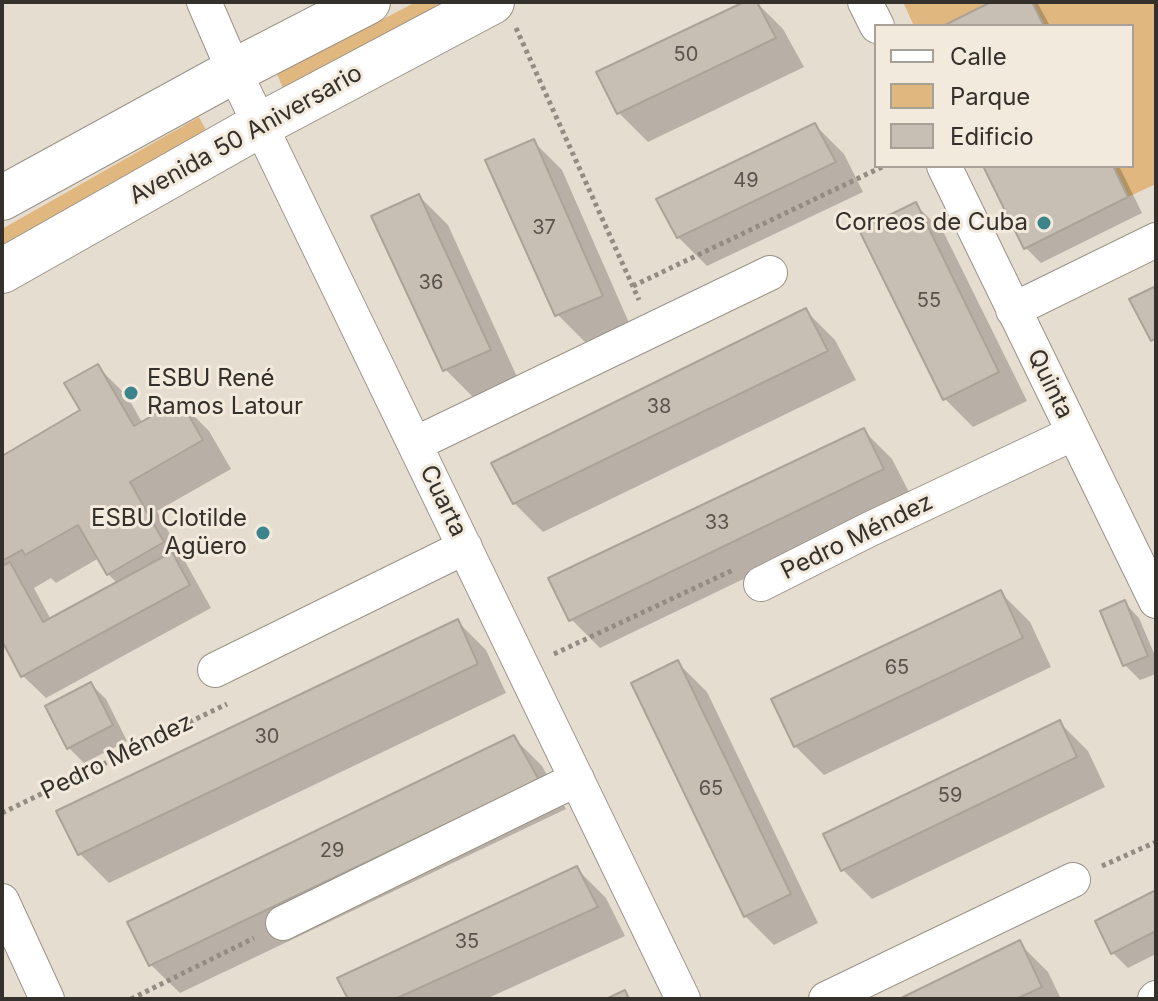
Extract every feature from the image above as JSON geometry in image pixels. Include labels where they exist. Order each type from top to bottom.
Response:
[{"type":"main road","points":[[2,198],[234,71],[368,2]]},
{"type":"main road","name":"Avenida 50 Aniversario","points":[[2,271],[260,125],[501,9]]},
{"type":"street","name":"Cuarta","points":[[204,2],[234,71],[683,999]]},
{"type":"street","points":[[865,2],[876,24]]},
{"type":"street","name":"Quinta","points":[[945,168],[1074,433],[1148,565],[1156,601]]},
{"type":"street","points":[[1013,310],[1156,240]]},
{"type":"street","points":[[415,444],[770,273]]},
{"type":"street","name":"Pedro Méndez","points":[[761,584],[1074,433]]},
{"type":"street","points":[[215,670],[465,547]]},
{"type":"street","points":[[283,923],[577,779]]},
{"type":"street","points":[[826,999],[1073,880]]},
{"type":"street","points":[[2,901],[47,999]]},
{"type":"path","points":[[501,9],[652,330]]},
{"type":"path","points":[[633,286],[880,168]]},
{"type":"path","name":"Pedro Méndez","points":[[524,668],[752,561],[761,584]]},
{"type":"path","name":"Pedro Méndez","points":[[2,813],[231,702]]},
{"type":"path","points":[[1073,880],[1156,842]]},
{"type":"path","points":[[131,999],[283,923]]},
{"type":"green space","points":[[416,2],[454,2],[284,91],[277,74]]},
{"type":"green space","points":[[903,2],[991,2],[947,24],[913,24]]},
{"type":"green space","points":[[1032,2],[1156,2],[1156,184],[1128,197],[1114,168],[1134,168],[1134,24],[1043,24]]},
{"type":"green space","points":[[199,117],[206,130],[2,249],[2,229]]},
{"type":"building","points":[[744,2],[757,2],[776,38],[617,114],[596,72]]},
{"type":"building","points":[[991,2],[1032,2],[1043,24],[947,24]]},
{"type":"building","points":[[815,123],[836,162],[677,238],[656,199]]},
{"type":"building","points":[[534,139],[603,296],[555,316],[485,160]]},
{"type":"building","name":"Correos de Cuba","points":[[984,168],[1114,168],[1128,197],[1024,249]]},
{"type":"building","points":[[419,194],[491,350],[443,371],[371,216]]},
{"type":"building","points":[[916,202],[999,372],[943,400],[859,230]]},
{"type":"building","points":[[1156,286],[1156,338],[1151,341],[1129,299]]},
{"type":"building","points":[[806,308],[828,351],[513,504],[491,463]]},
{"type":"building","points":[[98,364],[134,426],[180,400],[203,440],[130,482],[164,542],[107,575],[78,525],[25,555],[22,550],[2,561],[2,456],[80,410],[64,383]]},
{"type":"building","points":[[864,428],[884,469],[569,621],[548,578]]},
{"type":"building","points":[[172,552],[190,585],[21,677],[2,641],[2,566],[10,562],[43,622]]},
{"type":"building","points":[[1001,590],[1023,638],[794,747],[771,699]]},
{"type":"building","points":[[1125,600],[1148,656],[1123,666],[1100,611]]},
{"type":"building","points":[[458,619],[478,664],[78,855],[56,811]]},
{"type":"building","points":[[678,660],[791,894],[744,917],[631,683]]},
{"type":"building","points":[[91,682],[113,725],[67,749],[45,706]]},
{"type":"building","points":[[1060,720],[1077,757],[841,871],[823,834]]},
{"type":"building","points":[[514,735],[539,780],[149,966],[127,922]]},
{"type":"building","points":[[577,866],[598,907],[395,999],[348,999],[337,978]]},
{"type":"building","points":[[1156,890],[1156,931],[1111,954],[1095,921]]},
{"type":"building","points":[[1020,940],[1042,987],[1016,999],[899,999]]},
{"type":"building","points":[[625,990],[629,999],[606,999]]},
{"type":"place","name":"Correos de Cuba","points":[[1044,223]]},
{"type":"place","name":"ESBU René Ramos Latour","points":[[131,393]]},
{"type":"place","name":"ESBU Clotilde Agüero","points":[[263,533]]}]
